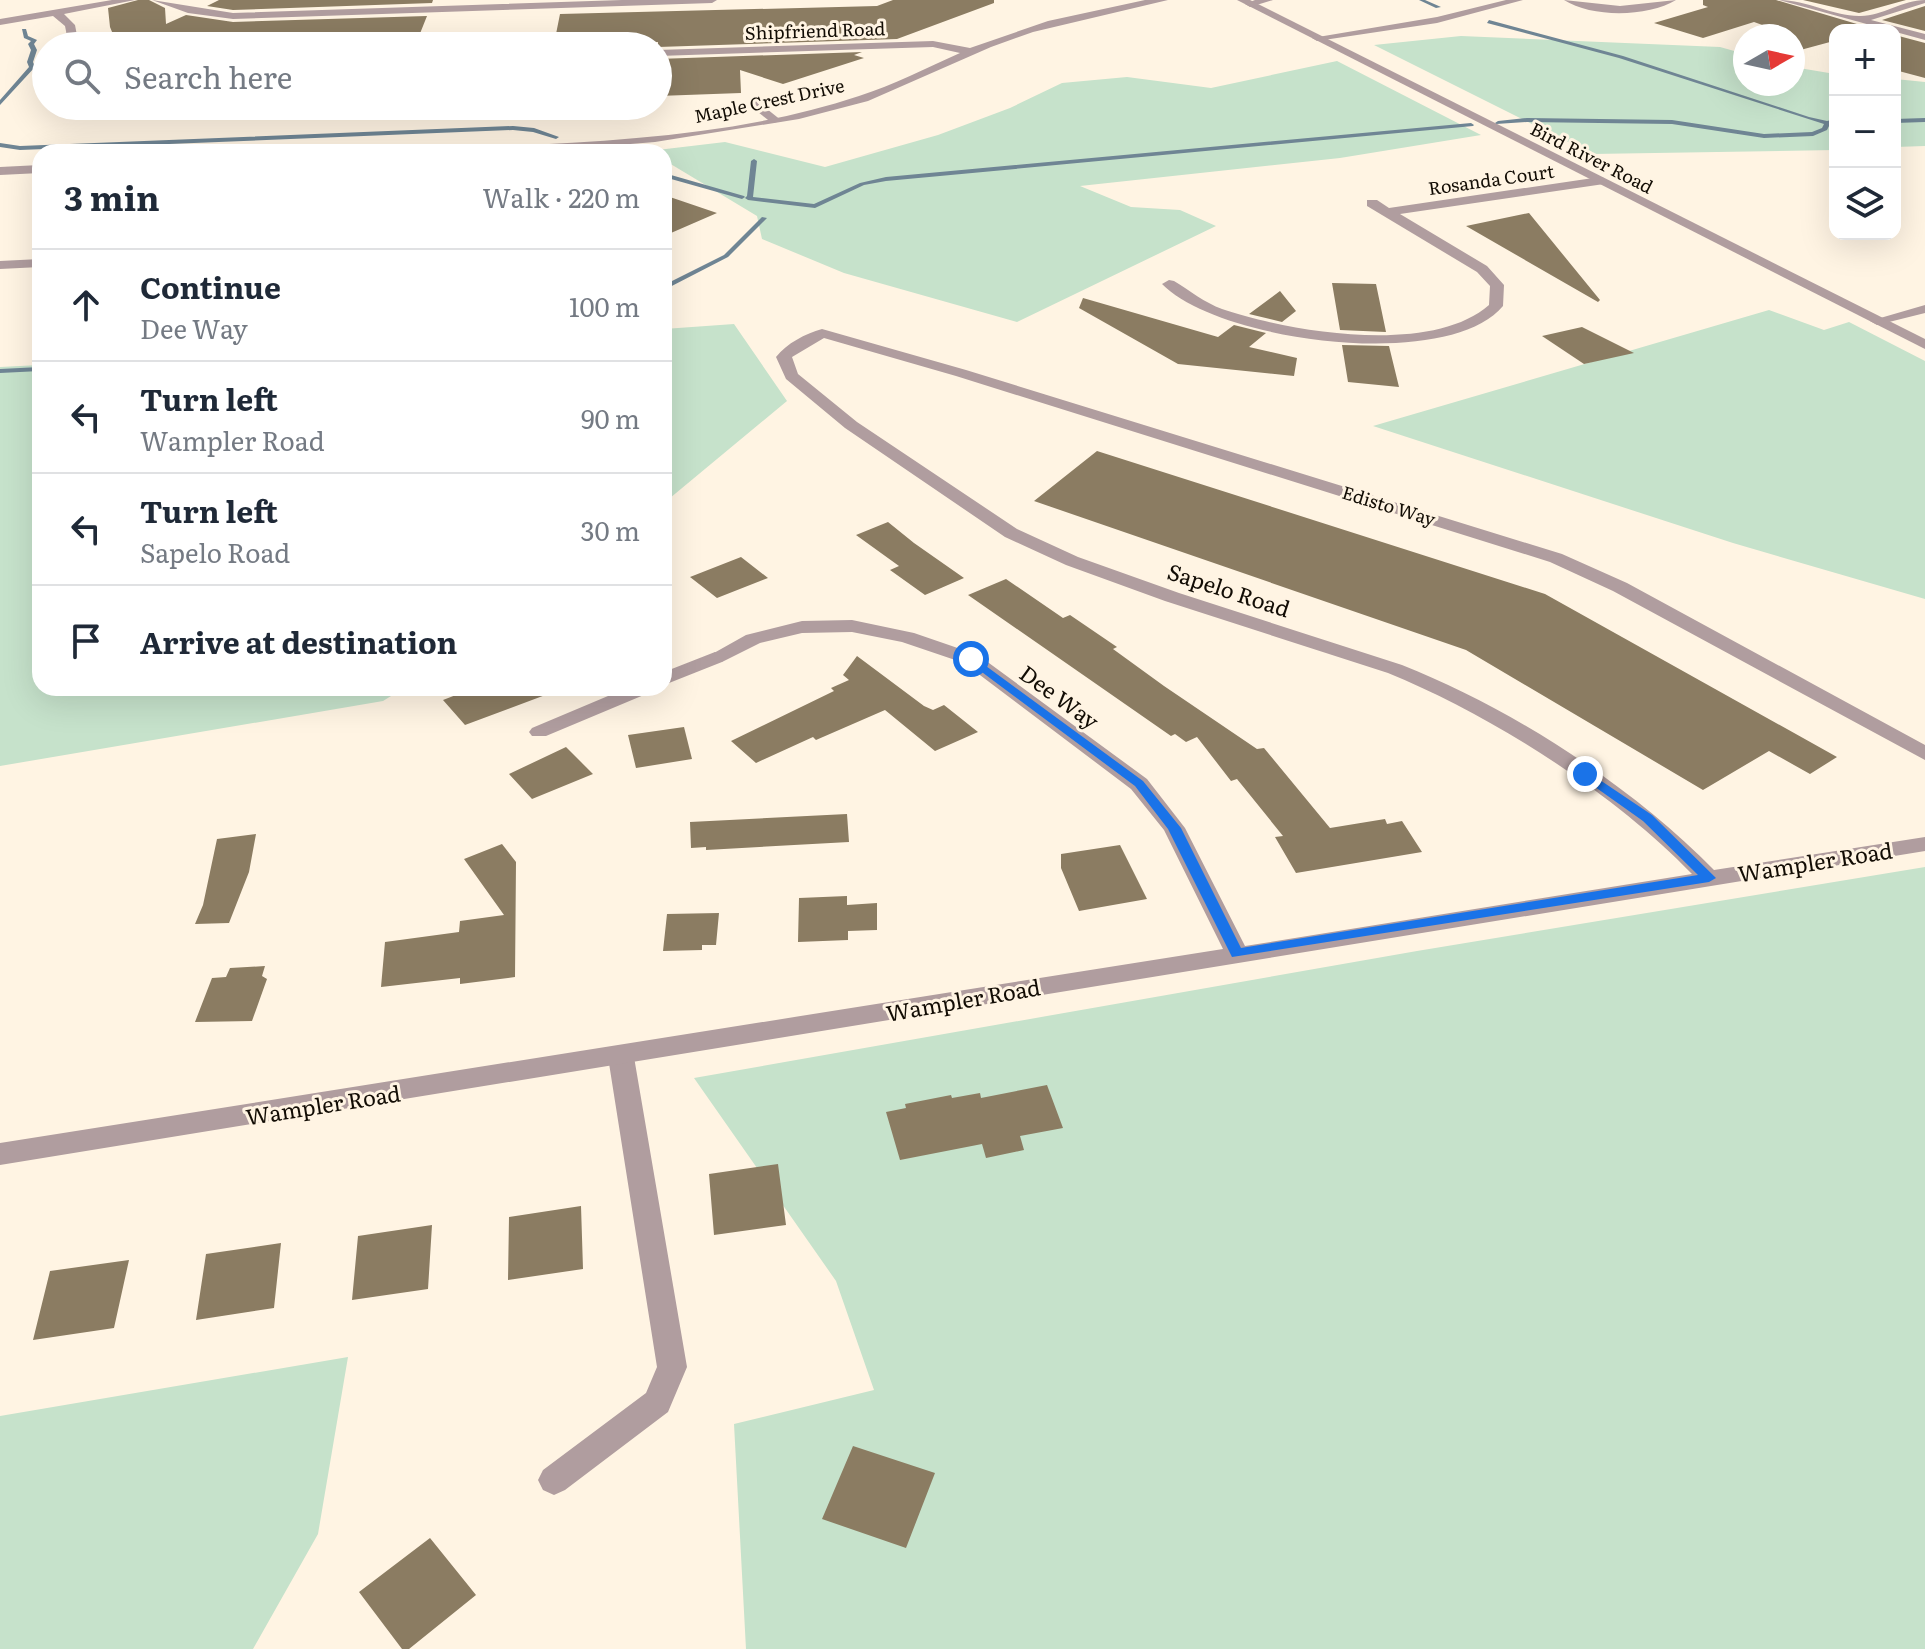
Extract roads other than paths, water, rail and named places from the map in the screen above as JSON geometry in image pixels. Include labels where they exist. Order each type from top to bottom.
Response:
[{"type":"street","points":[[0,22],[130,0]]},
{"type":"street","points":[[157,0],[207,14],[256,15],[712,0]]},
{"type":"street","points":[[256,15],[280,0]]},
{"type":"street","name":"Maple Crest Drive","points":[[580,144],[655,139],[776,121],[877,94],[972,52],[1047,25],[1163,0]]},
{"type":"street","points":[[1246,2],[1268,0]]},
{"type":"street","points":[[1317,38],[1437,20],[1518,0]]},
{"type":"street","points":[[1569,0],[1593,8],[1620,11],[1671,0]]},
{"type":"street","points":[[1784,0],[1921,36]]},
{"type":"street","points":[[1859,20],[1923,0]]},
{"type":"street","name":"Bird River Road","points":[[1246,2],[1925,345]]},
{"type":"street","points":[[56,13],[70,25],[71,32]]},
{"type":"street","points":[[1901,41],[1921,36]]},
{"type":"street","name":"Shipfriend Road","points":[[672,53],[933,44],[972,52]]},
{"type":"street","points":[[753,103],[776,121]]},
{"type":"street","points":[[0,171],[32,169]]},
{"type":"street","name":"Rosanda Court","points":[[1387,212],[1600,181]]},
{"type":"street","points":[[1169,284],[1214,311],[1300,334],[1340,340],[1430,335],[1478,322],[1496,306],[1497,285],[1482,269],[1372,203]]},
{"type":"street","points":[[0,265],[32,263]]},
{"type":"street","points":[[1877,321],[1925,309]]},
{"type":"street","name":"Edisto Way","points":[[822,333],[1491,536],[1584,569],[1925,754]]},
{"type":"street","name":"Sapelo Road","points":[[822,333],[790,350],[784,357],[791,376],[851,425],[1011,533],[1072,561],[1395,669],[1445,690],[1625,800],[1681,847],[1709,878]]},
{"type":"street","name":"Dee Way","points":[[672,676],[753,639],[802,627],[852,626],[907,637],[971,659],[1139,784],[1174,828],[1237,953]]},
{"type":"street","points":[[539,732],[625,696]]},
{"type":"street","name":"Wampler Road","points":[[0,1154],[621,1057],[1237,953],[1925,844]]},
{"type":"street","points":[[554,1480],[657,1402],[672,1367],[621,1057]]},
{"type":"waterway","points":[[1421,0],[1438,7]]},
{"type":"waterway","points":[[1489,22],[1621,57],[1827,123]]},
{"type":"waterway","points":[[24,30],[26,37],[32,39]]},
{"type":"waterway","points":[[32,56],[32,67]]},
{"type":"waterway","points":[[0,103],[32,67]]},
{"type":"waterway","points":[[1498,123],[1527,120],[1672,122],[1764,136],[1813,134],[1825,129],[1827,123]]},
{"type":"waterway","points":[[1901,121],[1925,120]]},
{"type":"waterway","points":[[748,198],[815,206],[862,184],[886,179],[1471,125]]},
{"type":"waterway","points":[[119,144],[513,128],[556,137]]},
{"type":"waterway","points":[[0,145],[32,148]]},
{"type":"waterway","points":[[750,198],[754,161]]},
{"type":"waterway","points":[[672,177],[742,197]]},
{"type":"waterway","points":[[672,284],[726,256],[764,218]]},
{"type":"waterway","points":[[0,371],[32,369]]}]
